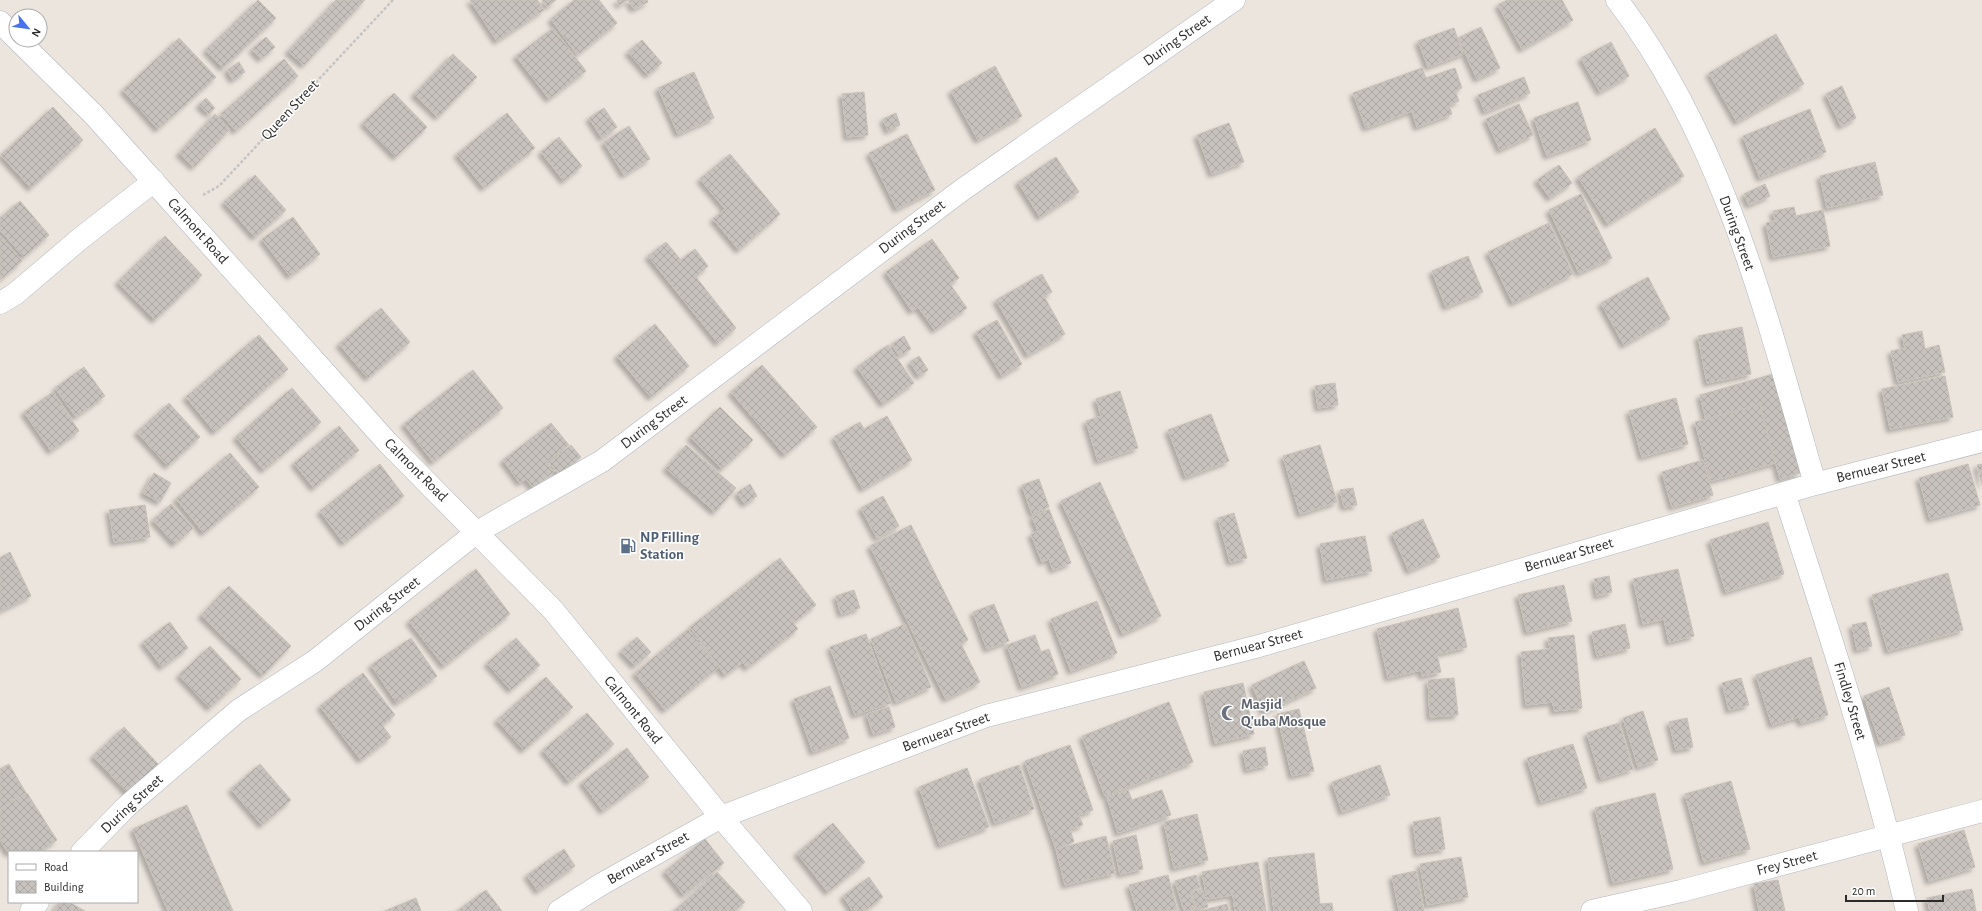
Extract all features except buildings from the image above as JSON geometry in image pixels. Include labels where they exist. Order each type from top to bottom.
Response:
[{"type":"street","name":"During Street","points":[[83,851],[127,806],[239,710],[315,661],[477,532],[602,460],[962,190],[1234,0]]},
{"type":"street","name":"During Street","points":[[1618,0],[1640,29],[1685,108],[1724,195],[1762,300],[1814,484]]},
{"type":"street","points":[[0,22],[8,30]]},
{"type":"street","name":"Calmont Road","points":[[26,48],[94,115],[387,442],[553,610],[721,817],[801,911]]},
{"type":"street","points":[[0,303],[16,294],[81,238],[154,181]]},
{"type":"street","name":"Bernuear Street","points":[[559,911],[600,885],[721,817],[986,716],[1259,646],[1814,484],[1982,440]]},
{"type":"street","name":"Findley Street","points":[[1784,493],[1850,696],[1890,835],[1907,911]]},
{"type":"street","name":"Frey Street","points":[[1592,911],[1681,891],[1982,811]]},
{"type":"street","points":[[31,911],[37,903]]},
{"type":"path","name":"Queen Street","points":[[178,209],[219,186],[393,0]]},
{"type":"place","name":"NP Filling Station","points":[[628,546]]},
{"type":"place","name":"Masjid Q'uba Mosque","points":[[1229,713]]}]
